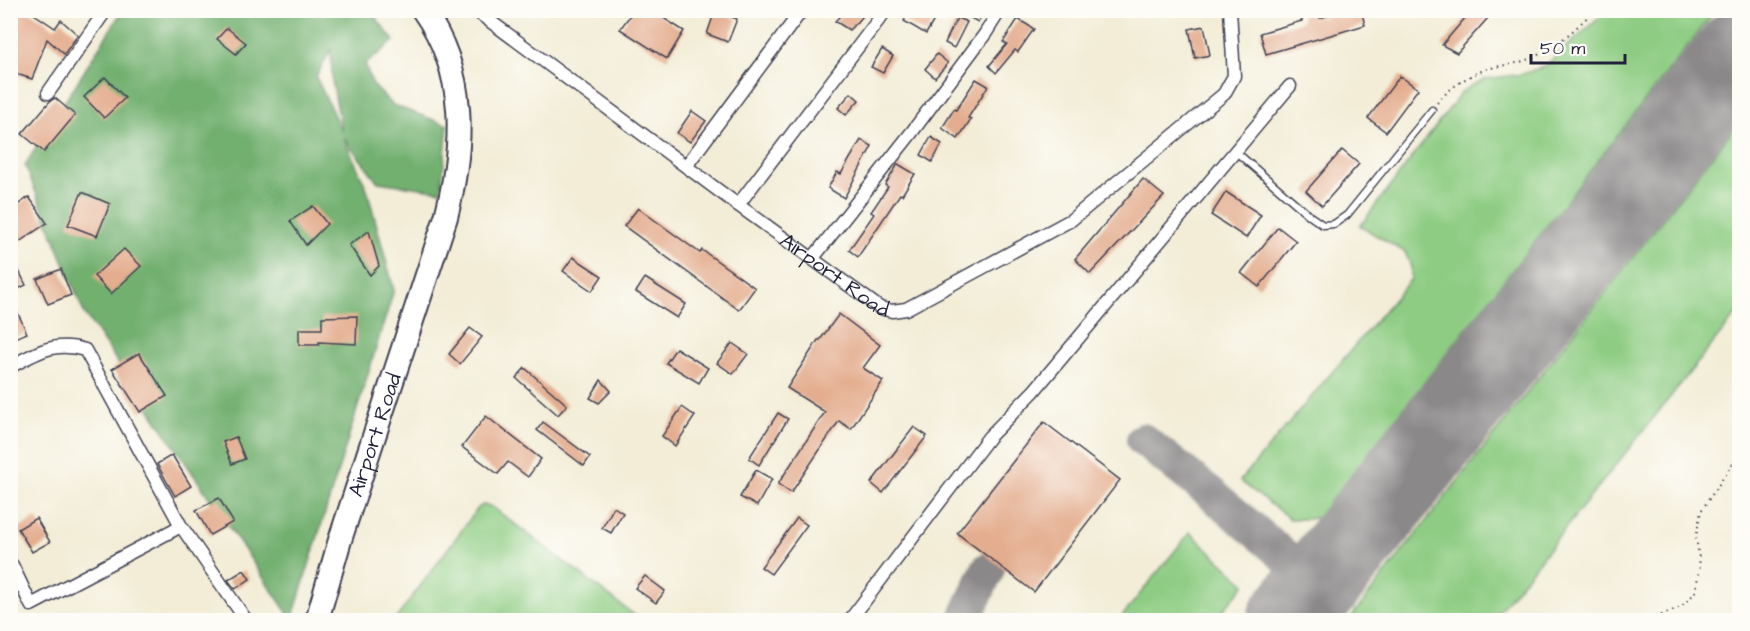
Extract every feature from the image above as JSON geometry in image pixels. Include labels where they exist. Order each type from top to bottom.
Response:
[{"type":"highway","name":"Airport Road","points":[[317,621],[340,540],[447,217],[456,172],[458,102],[445,51],[423,10]]},
{"type":"street","points":[[48,93],[106,10]]},
{"type":"street","name":"Airport Road","points":[[475,10],[880,308],[892,311],[906,309],[1071,220],[1224,94],[1234,76],[1230,10]]},
{"type":"street","points":[[686,166],[802,10]]},
{"type":"street","points":[[738,205],[886,10]]},
{"type":"street","points":[[813,258],[919,123],[1000,10]]},
{"type":"street","points":[[850,621],[989,437],[1034,391],[1290,86]]},
{"type":"street","points":[[10,367],[51,347],[71,346],[85,350],[181,526],[246,621]]},
{"type":"street","points":[[12,565],[31,605],[181,526]]},
{"type":"lane","points":[[1235,152],[1310,216],[1323,225],[1334,224],[1347,215],[1432,110]]},
{"type":"path","points":[[1432,110],[1439,100],[1466,79],[1493,68],[1514,65],[1549,50],[1595,10]]},
{"type":"path","points":[[1650,621],[1681,607],[1695,593],[1700,566],[1696,536],[1701,511],[1740,453]]},
{"type":"green space","points":[[122,11],[371,11],[394,41],[365,65],[373,85],[393,105],[448,125],[441,191],[378,182],[344,138],[367,189],[394,290],[292,620],[84,313],[25,165]],"holes":[[[331,50],[332,81],[342,132],[316,77]]]},
{"type":"green space","points":[[1607,11],[1715,11],[1319,517],[1290,519],[1240,481],[1411,279],[1411,267],[1405,252],[1360,226],[1461,93],[1485,79],[1523,74],[1545,66]]},
{"type":"green space","points":[[1739,122],[1739,311],[1492,620],[1349,620]]},
{"type":"green space","points":[[483,505],[491,506],[641,620],[395,620],[478,508]]},
{"type":"green space","points":[[1190,532],[1245,584],[1215,620],[1119,620]]},
{"type":"building","points":[[13,10],[28,10],[55,28],[61,20],[78,35],[64,54],[47,39],[32,79],[10,72],[10,14]]},
{"type":"building","points":[[634,10],[651,10],[684,31],[667,59],[620,29]]},
{"type":"building","points":[[846,10],[869,10],[849,30],[835,21]]},
{"type":"building","points":[[910,10],[940,10],[926,34],[904,21]]},
{"type":"building","points":[[956,10],[984,10],[978,22]]},
{"type":"building","points":[[1302,10],[1318,10],[1320,18],[1345,10],[1361,10],[1365,25],[1266,54],[1260,33],[1302,21]]},
{"type":"building","points":[[1472,10],[1495,10],[1457,53],[1442,45]]},
{"type":"building","points":[[715,11],[737,19],[728,42],[707,34]]},
{"type":"building","points":[[957,18],[967,22],[954,48],[945,43]]},
{"type":"building","points":[[1018,19],[1034,29],[1018,52],[1015,50],[996,73],[989,66],[1007,44],[1003,42]]},
{"type":"building","points":[[1204,26],[1210,55],[1195,58],[1189,29]]},
{"type":"building","points":[[227,28],[246,43],[236,54],[217,39]]},
{"type":"building","points":[[882,49],[893,56],[883,73],[871,67]]},
{"type":"building","points":[[937,54],[948,63],[935,78],[925,69]]},
{"type":"building","points":[[1400,76],[1418,89],[1386,132],[1368,118]]},
{"type":"building","points":[[105,77],[125,98],[104,118],[84,97]]},
{"type":"building","points":[[976,79],[988,86],[958,139],[942,128]]},
{"type":"building","points":[[851,93],[859,100],[846,115],[838,108]]},
{"type":"building","points":[[55,98],[75,115],[44,152],[22,134]]},
{"type":"building","points":[[692,111],[706,121],[690,142],[677,133]]},
{"type":"building","points":[[931,137],[942,144],[932,162],[921,155]]},
{"type":"building","points":[[861,140],[872,146],[844,198],[828,188],[837,172],[841,174]]},
{"type":"building","points":[[1342,150],[1359,164],[1322,206],[1306,191]]},
{"type":"building","points":[[898,164],[915,174],[858,257],[849,250],[874,214],[871,212],[888,187],[885,185]]},
{"type":"building","points":[[1143,179],[1164,196],[1090,274],[1075,259]]},
{"type":"building","points":[[82,192],[110,204],[97,236],[68,225]]},
{"type":"building","points":[[1226,192],[1261,215],[1246,238],[1211,215]]},
{"type":"building","points":[[29,197],[47,223],[10,248],[10,210]]},
{"type":"building","points":[[313,206],[327,224],[306,245],[290,221]]},
{"type":"building","points":[[638,208],[700,253],[702,250],[755,288],[739,310],[624,226]]},
{"type":"building","points":[[1278,227],[1296,241],[1259,287],[1241,273]]},
{"type":"building","points":[[369,231],[379,266],[370,275],[349,245]]},
{"type":"building","points":[[124,249],[141,266],[111,294],[94,276]]},
{"type":"building","points":[[10,253],[26,285],[10,293]]},
{"type":"building","points":[[573,257],[602,276],[592,291],[563,271]]},
{"type":"building","points":[[61,269],[71,295],[48,304],[37,279]]},
{"type":"building","points":[[645,278],[686,304],[677,318],[636,292]]},
{"type":"building","points":[[10,296],[27,333],[10,340]]},
{"type":"building","points":[[839,314],[880,345],[863,368],[883,381],[851,429],[839,421],[791,493],[778,484],[825,412],[787,388],[818,340]]},
{"type":"building","points":[[357,316],[356,344],[319,342],[319,345],[299,345],[299,329],[322,329],[322,317]]},
{"type":"building","points":[[470,328],[482,337],[460,364],[449,354]]},
{"type":"building","points":[[732,343],[748,354],[733,374],[717,363]]},
{"type":"building","points":[[676,348],[708,368],[699,383],[666,363]]},
{"type":"building","points":[[139,353],[167,396],[140,412],[112,369]]},
{"type":"building","points":[[525,368],[567,405],[558,415],[516,378]]},
{"type":"building","points":[[601,380],[611,391],[599,403],[590,398]]},
{"type":"building","points":[[682,407],[695,416],[675,446],[662,436]]},
{"type":"building","points":[[778,413],[788,419],[759,465],[749,458]]},
{"type":"building","points":[[486,416],[541,459],[528,477],[508,462],[498,474],[462,447]]},
{"type":"building","points":[[543,422],[590,457],[584,466],[537,430]]},
{"type":"building","points":[[1044,422],[1120,480],[1034,592],[957,533]]},
{"type":"building","points":[[914,427],[927,436],[883,493],[871,483]]},
{"type":"building","points":[[236,437],[245,459],[232,464],[223,442]]},
{"type":"building","points":[[172,455],[191,486],[175,496],[157,464]]},
{"type":"building","points":[[756,470],[772,479],[757,506],[740,497]]},
{"type":"building","points":[[219,498],[233,522],[210,535],[196,510]]},
{"type":"building","points":[[614,507],[623,513],[611,533],[602,528]]},
{"type":"building","points":[[36,518],[50,542],[32,552],[18,529]]},
{"type":"building","points":[[797,518],[807,525],[771,574],[761,567]]},
{"type":"building","points":[[244,570],[250,579],[235,589],[228,580]]},
{"type":"building","points":[[645,576],[665,591],[656,603],[635,588]]},
{"type":"taxiway","points":[[1143,440],[1208,491],[1306,574],[1310,580],[1310,595]]},
{"type":"taxiway","points":[[964,620],[988,569]]},
{"type":"runway","points":[[1290,620],[1740,51]]}]
